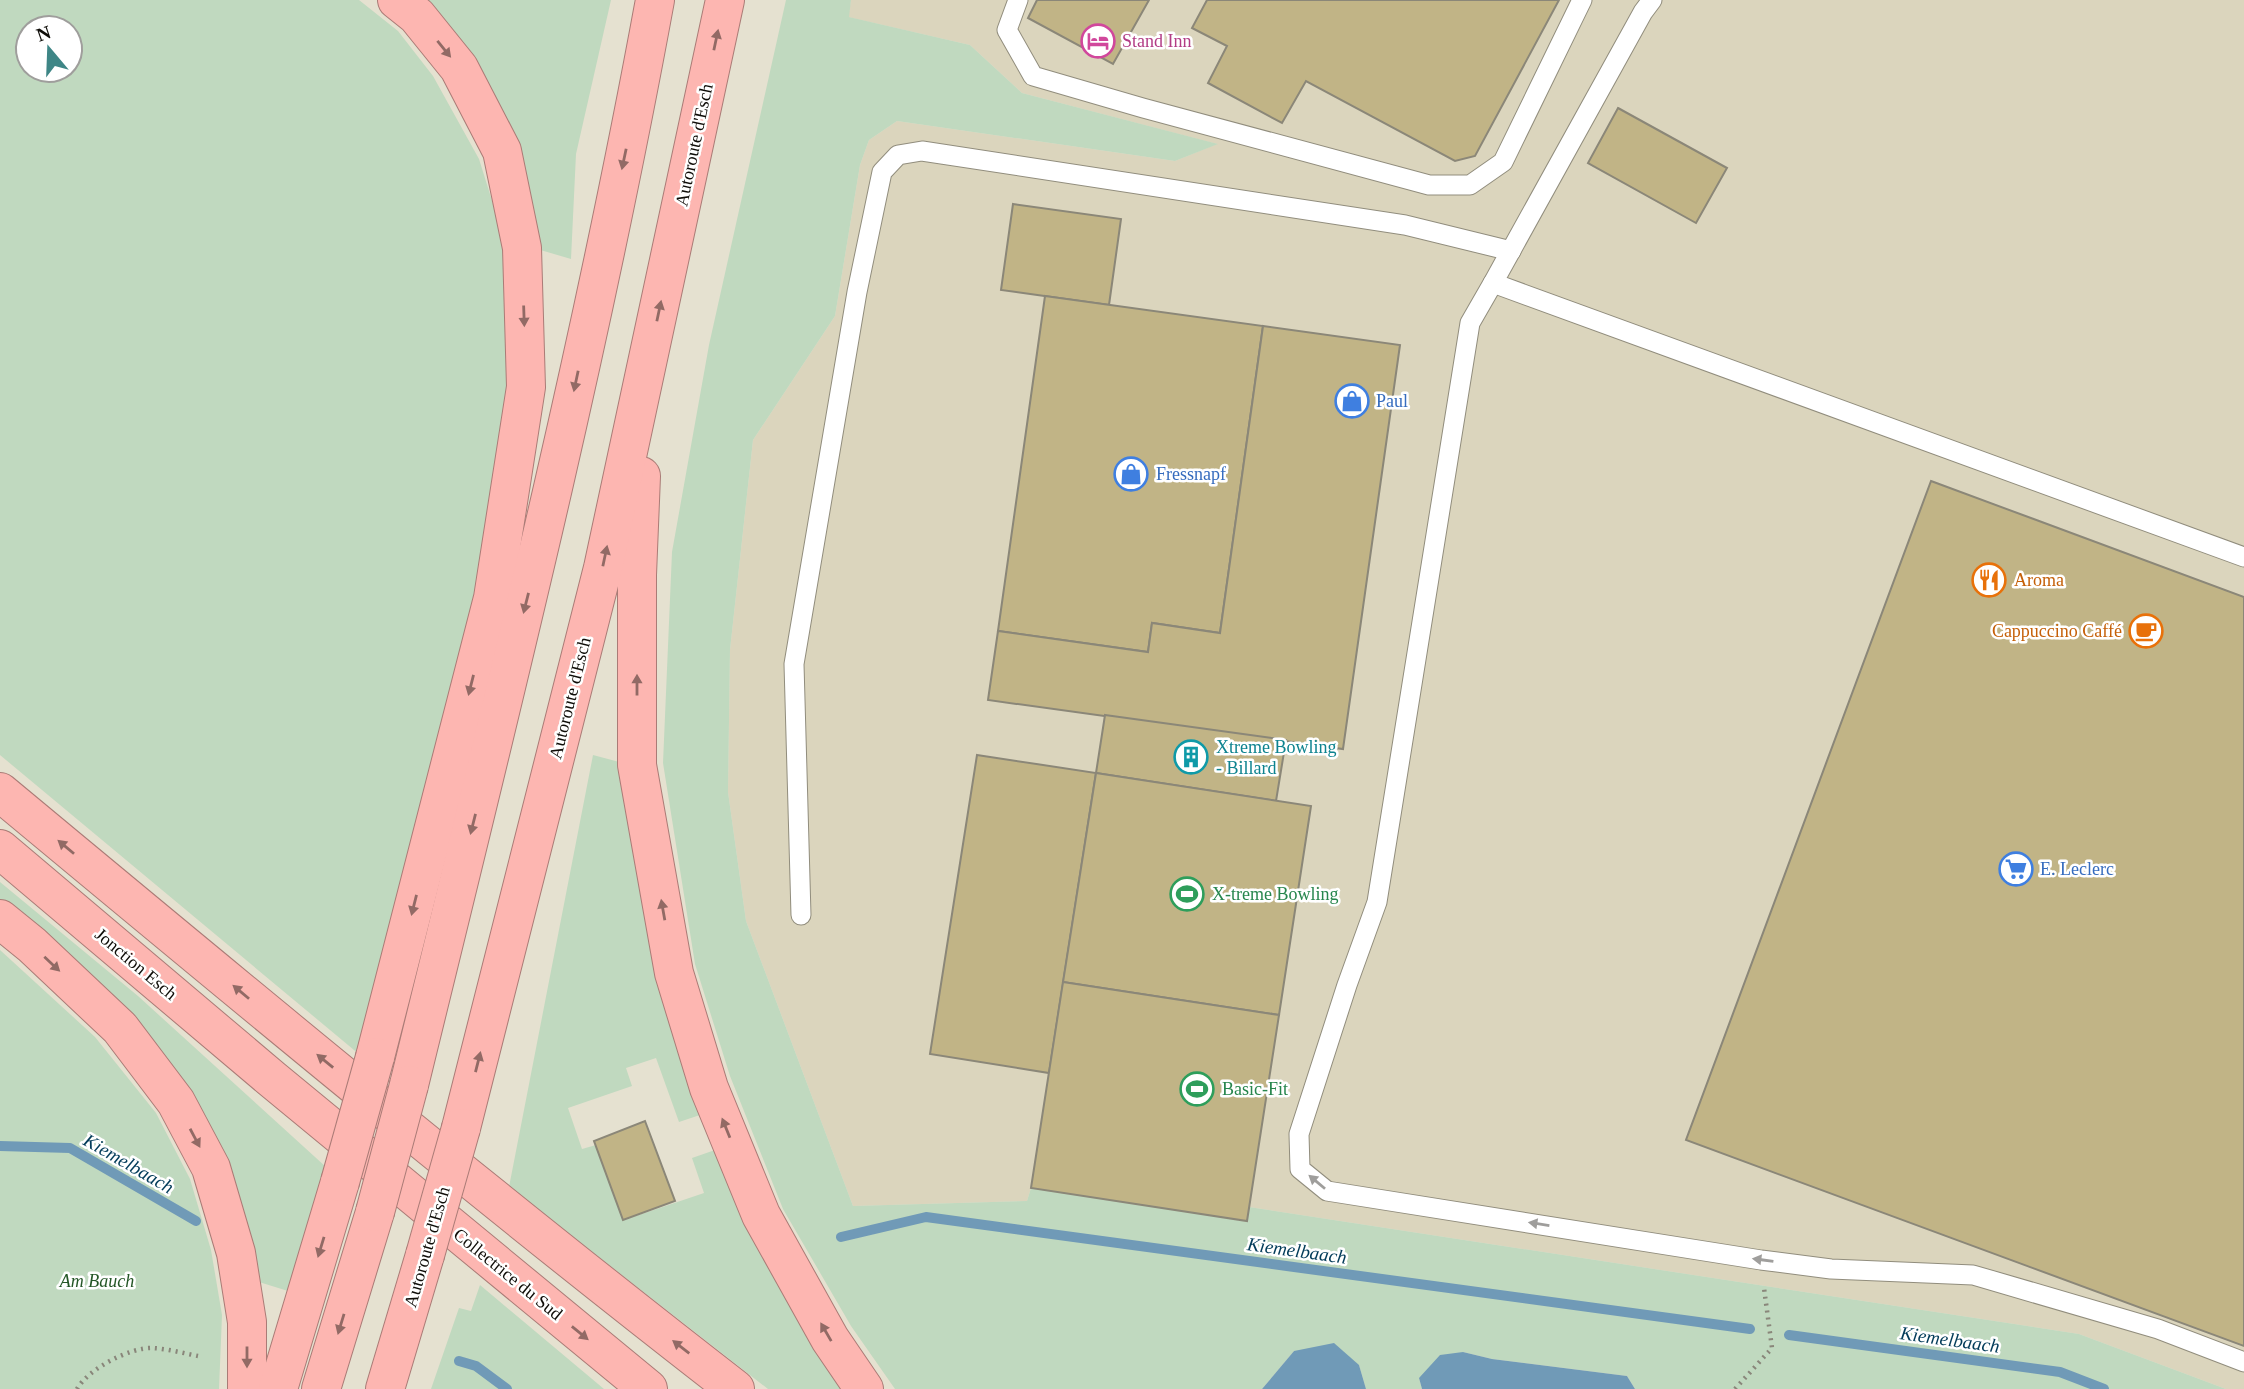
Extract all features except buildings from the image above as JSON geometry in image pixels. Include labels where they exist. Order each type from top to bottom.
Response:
[{"type":"highway","points":[[278,1389],[375,1056],[493,598],[526,387],[522,248],[502,151],[459,68],[417,16],[397,0]]},
{"type":"highway","points":[[321,1389],[375,1212],[409,1085],[547,518],[638,92],[655,0]]},
{"type":"highway","name":"Autoroute d'Esch","points":[[385,1389],[461,1128],[603,568],[725,0]]},
{"type":"highway","points":[[644,377],[637,575],[637,765],[674,973],[709,1088],[761,1215],[830,1339],[863,1389]]},
{"type":"highway","points":[[0,792],[293,1035],[735,1389]]},
{"type":"highway","name":"Jonction Esch","points":[[0,849],[272,1079]]},
{"type":"highway","points":[[0,919],[120,1028],[176,1102],[211,1168],[236,1252],[247,1322],[247,1389]]},
{"type":"highway","name":"Collectrice du Sud","points":[[272,1079],[648,1389]]},
{"type":"lane","points":[[1018,0],[1007,30],[1033,76],[1429,185],[1470,185],[1503,162],[1582,0]]},
{"type":"lane","points":[[1652,0],[1470,323],[1377,902],[1299,1134],[1300,1169],[1327,1191],[1761,1260],[1831,1269],[1973,1275],[2158,1329],[2244,1363]]},
{"type":"lane","points":[[801,915],[794,664],[857,292],[882,172],[898,155],[922,151],[1405,225],[1511,251]]},
{"type":"lane","points":[[1493,283],[2244,557]]},
{"type":"path","points":[[1735,1389],[1772,1348],[1761,1260]]},
{"type":"path","points":[[77,1389],[81,1382],[113,1358],[138,1351],[151,1348],[198,1356]]},
{"type":"shaded area","points":[[851,0],[2244,0],[2244,1389],[2226,1389],[2079,1334],[1249,1207],[1247,1221],[1031,1188],[1027,1201],[853,1206],[746,921],[728,792],[730,650],[753,440],[835,316],[860,165],[869,140],[897,121],[1175,161],[1217,144],[1022,93],[970,45],[848,17]]},
{"type":"green space","points":[[0,0],[359,0],[398,31],[433,76],[479,159],[504,239],[508,379],[475,589],[360,1055],[0,755]]},
{"type":"green space","points":[[424,0],[611,0],[576,154],[571,259],[537,249]]},
{"type":"green space","points":[[786,0],[851,0],[849,17],[970,45],[1022,93],[1218,144],[1175,161],[897,121],[869,140],[860,165],[835,316],[753,440],[730,650],[728,792],[746,921],[853,1206],[1027,1201],[1031,1188],[1246,1221],[1249,1207],[2079,1334],[2226,1389],[1635,1389],[1627,1376],[1492,1359],[1463,1352],[1419,1378],[1422,1389],[1366,1389],[1359,1365],[1294,1351],[1262,1389],[895,1389],[851,1326],[783,1209],[730,1076],[695,964],[663,763],[672,552],[709,345]]},
{"type":"green space","points":[[593,755],[623,763],[700,1115],[679,1122],[656,1058],[626,1068],[632,1086],[568,1108],[582,1149],[596,1145],[624,1220],[704,1193],[692,1158],[715,1150],[845,1389],[768,1389],[509,1187]]},
{"type":"green space","points":[[0,882],[138,996],[326,1167],[288,1291],[259,1282],[253,1253],[44,937],[0,899]]},
{"type":"green space","name":"Am Bauch","points":[[0,950],[95,1037],[156,1113],[190,1179],[211,1250],[222,1315],[219,1389],[0,1389]]},
{"type":"green space","points":[[480,1285],[604,1389],[431,1389],[459,1308],[471,1311]]},
{"type":"water","points":[[1334,1343],[1359,1365],[1366,1389],[1262,1389],[1294,1351]]},
{"type":"water","points":[[1463,1352],[1492,1359],[1627,1376],[1635,1389],[1422,1389],[1419,1378],[1440,1355]]},
{"type":"waterway","name":"Kiemelbaach","points":[[0,1146],[70,1148],[196,1221]]},
{"type":"waterway","name":"Kiemelbaach","points":[[841,1237],[926,1217],[1750,1329]]},
{"type":"waterway","name":"Kiemelbaach","points":[[1789,1335],[2060,1372],[2104,1389]]},
{"type":"waterway","name":"Kiemelbaach","points":[[459,1361],[476,1366],[507,1389]]},
{"type":"place","name":"Stand Inn","points":[[1098,41]]},
{"type":"place","name":"Paul","points":[[1352,401]]},
{"type":"place","name":"Fressnapf","points":[[1131,474]]},
{"type":"place","name":"Aroma","points":[[1989,580]]},
{"type":"place","name":"Cappuccino Caffé","points":[[2146,631]]},
{"type":"place","name":"Xtreme Bowling - Billard","points":[[1191,757]]},
{"type":"place","name":"E. Leclerc","points":[[2016,869]]},
{"type":"place","name":"X-treme Bowling","points":[[1187,894]]},
{"type":"place","name":"Basic-Fit","points":[[1197,1089]]}]
